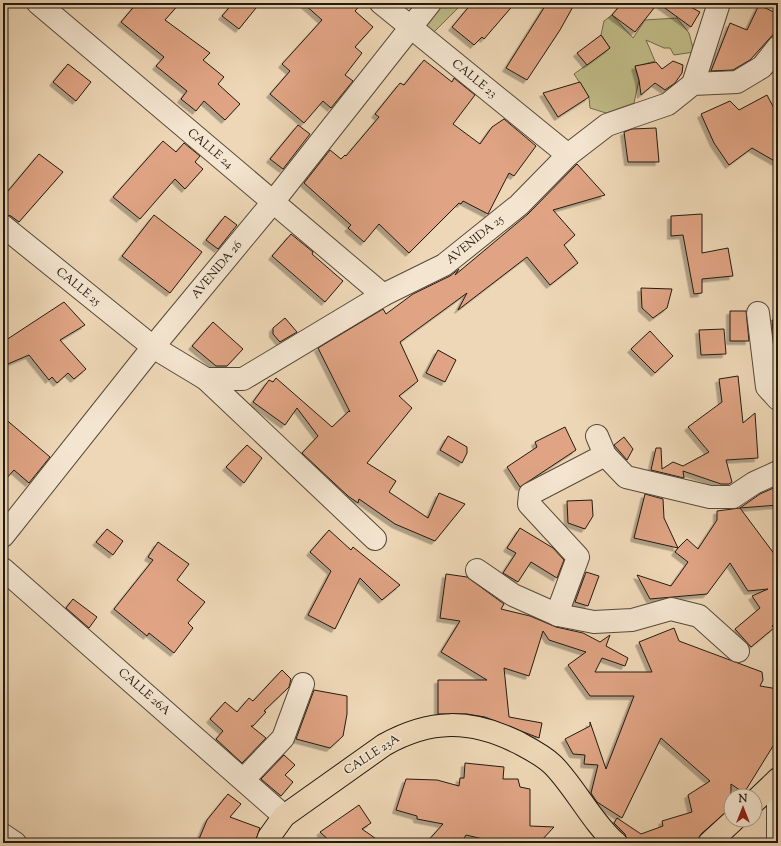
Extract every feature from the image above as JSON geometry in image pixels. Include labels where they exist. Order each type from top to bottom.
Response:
[{"type":"main road","name":"CALLE 23A","points":[[267,843],[269,837],[284,816],[384,745],[402,735],[424,727],[451,724],[479,727],[506,737],[535,752],[552,765],[616,843]]},
{"type":"main road","points":[[763,794],[778,780]]},
{"type":"main road","points":[[709,843],[725,828]]},
{"type":"street","name":"CALLE 24","points":[[38,3],[383,295]]},
{"type":"street","name":"CALLE 23","points":[[381,3],[568,155]]},
{"type":"street","name":"AVENIDA 26","points":[[3,536],[153,347],[273,202],[412,28],[430,3]]},
{"type":"street","points":[[719,3],[693,84],[737,82],[762,67],[778,47]]},
{"type":"street","name":"AVENIDA 25","points":[[206,379],[243,379],[383,295],[444,265],[519,205],[568,155],[607,125],[668,104],[693,84]]},
{"type":"street","name":"CALLE 25","points":[[3,226],[153,347]]},
{"type":"street","points":[[758,313],[767,387],[778,399]]},
{"type":"street","points":[[153,347],[206,379],[375,539]]},
{"type":"street","points":[[558,615],[560,603],[578,557],[529,504],[530,494],[601,446],[626,477],[710,497],[733,497],[754,483],[778,472]]},
{"type":"street","name":"CALLE 26A","points":[[3,569],[244,779],[284,816]]},
{"type":"street","points":[[477,570],[513,595],[558,615],[594,622],[632,620],[671,609],[699,616],[738,651]]},
{"type":"street","points":[[244,779],[283,738],[303,684]]},
{"type":"street","points":[[778,780],[778,843]]},
{"type":"street","points":[[3,835],[15,843]]},
{"type":"shaded area","points":[[436,3],[463,3],[428,38],[423,20]]},
{"type":"shaded area","points":[[612,15],[633,38],[645,20],[677,18],[689,33],[694,52],[674,55],[670,48],[664,48],[646,40],[655,61],[635,67],[639,80],[634,103],[606,113],[590,108],[589,97],[574,74],[610,48],[601,35],[604,21]]},
{"type":"building","points":[[137,3],[180,3],[165,20],[210,53],[203,60],[224,77],[218,84],[240,104],[225,120],[204,101],[196,111],[181,99],[187,91],[156,66],[164,57],[121,22]]},
{"type":"building","points":[[233,3],[260,3],[239,29],[222,16]]},
{"type":"building","points":[[303,3],[362,3],[355,11],[373,27],[355,47],[362,53],[345,75],[353,81],[331,108],[323,101],[304,123],[270,94],[290,71],[282,64],[322,20]]},
{"type":"building","points":[[472,3],[515,3],[484,39],[482,37],[474,45],[452,27]]},
{"type":"building","points":[[547,3],[575,3],[560,30],[527,80],[506,68]]},
{"type":"building","points":[[622,3],[658,3],[635,32],[612,15]]},
{"type":"building","points":[[658,3],[683,3],[700,12],[691,27]]},
{"type":"building","points":[[759,5],[778,14],[778,29],[750,60],[733,70],[711,71],[730,23],[747,30]]},
{"type":"building","points":[[601,35],[610,48],[587,65],[577,53]]},
{"type":"building","points":[[424,60],[452,82],[454,78],[475,95],[453,124],[480,144],[492,127],[504,119],[536,146],[514,176],[509,173],[488,214],[463,201],[461,204],[459,203],[409,253],[379,224],[364,242],[348,228],[351,225],[304,183],[330,150],[341,159],[345,155],[346,156],[379,117],[375,114],[400,83],[404,85]]},
{"type":"building","points":[[673,61],[683,65],[682,73],[675,83],[665,90],[655,83],[641,95],[635,66],[656,62],[662,69]]},
{"type":"building","points":[[68,64],[91,82],[76,101],[53,82]]},
{"type":"building","points":[[580,82],[589,97],[558,117],[543,93]]},
{"type":"building","points":[[767,95],[778,116],[778,163],[752,148],[729,165],[714,143],[701,114],[730,101],[739,110]]},
{"type":"building","points":[[298,125],[310,134],[283,169],[270,159]]},
{"type":"building","points":[[656,128],[659,162],[628,162],[624,132],[632,129]]},
{"type":"building","points":[[163,141],[176,152],[184,143],[200,156],[195,162],[203,169],[185,189],[175,179],[140,219],[113,197]]},
{"type":"building","points":[[39,154],[63,172],[19,222],[11,216],[3,214],[3,197]]},
{"type":"building","points":[[577,164],[605,195],[553,210],[575,235],[564,245],[578,263],[550,285],[527,257],[458,310],[467,293],[400,342],[418,381],[399,396],[412,408],[367,463],[396,481],[389,492],[428,518],[439,493],[465,504],[435,541],[395,524],[359,499],[358,503],[348,496],[302,453],[318,436],[297,408],[285,425],[253,402],[269,380],[273,382],[276,378],[332,427],[349,411],[350,412],[318,348],[383,309],[386,314],[413,294],[450,276],[459,269],[455,275],[528,214]]},
{"type":"building","points":[[702,214],[702,253],[728,248],[733,276],[702,279],[702,293],[694,294],[683,235],[671,236],[671,216]]},
{"type":"building","points":[[154,215],[202,252],[170,293],[122,256]]},
{"type":"building","points":[[225,216],[237,225],[218,249],[206,240]]},
{"type":"building","points":[[291,234],[313,252],[312,254],[343,281],[325,302],[272,256]]},
{"type":"building","points":[[641,288],[672,289],[667,308],[653,318],[642,308]]},
{"type":"building","points":[[64,302],[85,325],[60,340],[86,369],[74,379],[68,373],[57,383],[52,377],[49,380],[29,355],[3,366],[3,342]]},
{"type":"building","points":[[730,311],[746,311],[749,341],[730,341]]},
{"type":"building","points":[[285,318],[297,332],[280,342],[273,334],[273,328]]},
{"type":"building","points":[[772,320],[778,320],[778,341],[774,341]]},
{"type":"building","points":[[213,322],[243,349],[227,366],[216,366],[192,346]]},
{"type":"building","points":[[724,329],[726,354],[701,355],[699,330]]},
{"type":"building","points":[[650,331],[673,356],[655,373],[631,349]]},
{"type":"building","points":[[438,350],[456,360],[445,382],[426,373]]},
{"type":"building","points":[[738,376],[743,423],[755,413],[758,458],[726,460],[732,482],[729,484],[721,484],[683,471],[684,478],[651,470],[656,448],[661,448],[662,469],[673,462],[683,466],[709,452],[688,427],[722,402],[719,379]]},
{"type":"building","points":[[3,417],[50,457],[29,483],[14,470],[3,482]]},
{"type":"building","points":[[565,427],[576,450],[520,487],[507,467],[537,447],[535,442]]},
{"type":"building","points":[[448,436],[467,447],[467,453],[462,463],[440,450]]},
{"type":"building","points":[[624,437],[633,449],[627,460],[614,445]]},
{"type":"building","points":[[247,445],[262,458],[244,483],[226,467]]},
{"type":"building","points":[[778,486],[778,505],[740,508],[760,494]]},
{"type":"building","points":[[645,494],[663,499],[664,518],[678,548],[634,538]]},
{"type":"building","points":[[592,500],[593,516],[585,529],[568,523],[567,501]]},
{"type":"building","points":[[740,508],[778,559],[778,620],[772,626],[774,628],[751,647],[735,629],[760,608],[752,596],[768,589],[748,591],[730,563],[707,594],[650,599],[637,575],[671,586],[688,562],[675,552],[687,539],[698,549],[717,520],[717,511]]},
{"type":"building","points":[[520,528],[553,548],[564,560],[557,578],[531,562],[518,582],[503,573],[516,553],[507,548]]},
{"type":"building","points":[[107,529],[123,541],[113,555],[96,542]]},
{"type":"building","points":[[329,530],[351,550],[353,547],[400,585],[382,600],[360,578],[335,629],[308,615],[331,571],[310,552]]},
{"type":"building","points":[[158,542],[189,564],[177,580],[205,602],[188,623],[193,628],[174,653],[149,633],[147,636],[114,609],[153,560],[148,557]]},
{"type":"building","points":[[586,572],[599,576],[588,606],[575,602]]},
{"type":"building","points":[[446,574],[467,577],[504,604],[501,609],[530,616],[556,627],[583,633],[600,642],[610,635],[606,646],[628,658],[625,666],[602,658],[595,672],[652,672],[639,642],[674,628],[679,641],[762,672],[763,680],[760,686],[778,689],[778,738],[747,788],[737,788],[731,784],[731,788],[723,788],[723,815],[701,834],[697,843],[628,843],[625,834],[614,823],[617,818],[641,834],[663,826],[662,821],[692,812],[688,795],[710,781],[661,738],[622,818],[597,802],[591,793],[598,765],[584,764],[585,755],[573,754],[565,739],[590,726],[590,722],[606,769],[634,696],[590,696],[568,665],[586,652],[549,640],[543,631],[529,676],[504,668],[509,717],[542,723],[539,738],[485,717],[467,714],[438,714],[438,680],[487,680],[441,652],[460,621],[440,618]]},
{"type":"building","points":[[73,599],[97,617],[89,628],[66,608]]},
{"type":"building","points":[[282,670],[291,679],[289,687],[264,711],[266,712],[253,726],[251,726],[266,738],[242,763],[216,739],[223,731],[210,719],[225,702],[237,712],[249,698],[253,701]]},
{"type":"building","points":[[314,690],[347,696],[347,714],[343,736],[330,748],[296,739]]},
{"type":"building","points":[[284,755],[295,765],[285,775],[293,782],[281,796],[261,779]]},
{"type":"building","points":[[465,763],[504,767],[503,779],[518,779],[520,787],[530,789],[530,826],[554,827],[539,843],[500,843],[466,835],[461,843],[426,843],[443,824],[417,819],[417,816],[396,810],[406,779],[437,780],[459,786],[460,778],[464,778]]},
{"type":"building","points":[[228,794],[241,804],[230,817],[260,828],[255,843],[209,843],[199,839],[207,820]]},
{"type":"building","points":[[359,805],[371,823],[362,829],[382,843],[332,843],[320,832]]}]
